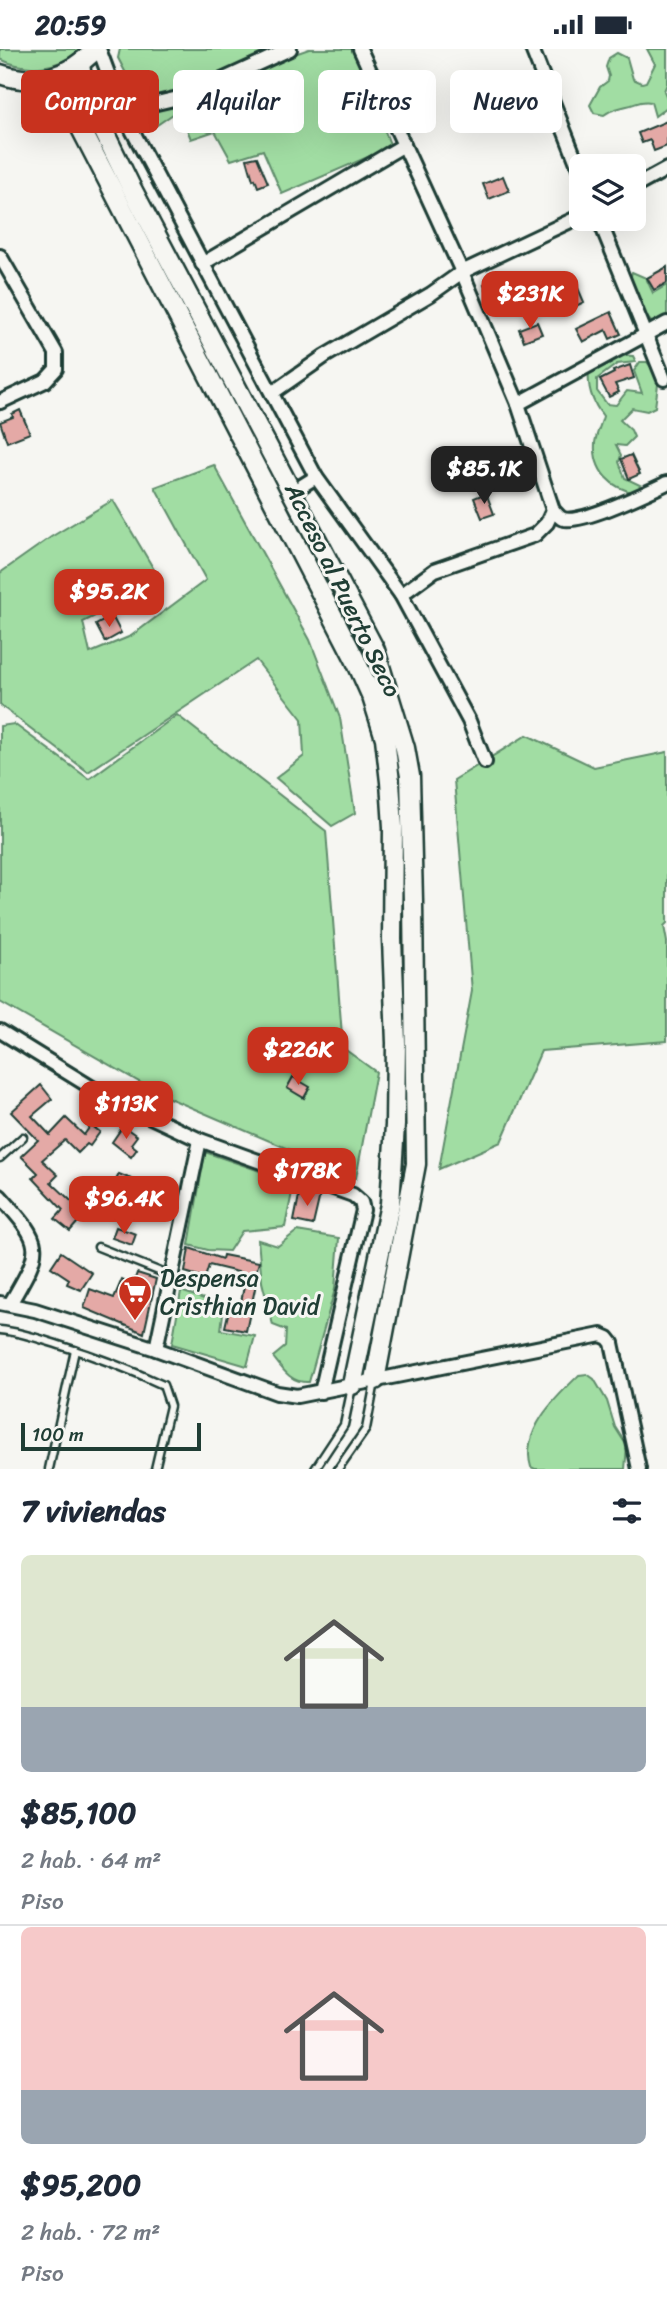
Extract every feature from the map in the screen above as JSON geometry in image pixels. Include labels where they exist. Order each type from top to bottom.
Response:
[{"type":"main road","points":[[69,70],[97,49]]},
{"type":"main road","name":"Acceso al Puerto Seco","points":[[80,64],[90,105],[375,650],[398,719],[410,776],[416,1164],[375,1380]]},
{"type":"main road","points":[[0,74],[21,79]]},
{"type":"main road","name":"Acceso al Puerto Seco","points":[[83,133],[355,659],[372,697],[384,738],[393,827],[395,1125],[390,1204],[352,1385]]},
{"type":"street","points":[[97,49],[105,70]]},
{"type":"street","points":[[159,102],[187,96],[290,49]]},
{"type":"street","points":[[360,49],[462,272],[518,404],[553,510],[561,519],[588,516],[667,483]]},
{"type":"street","points":[[532,49],[573,154]]},
{"type":"street","points":[[134,133],[316,477],[401,595],[469,720],[485,762]]},
{"type":"street","points":[[202,264],[404,145]]},
{"type":"street","points":[[646,180],[667,169]]},
{"type":"street","points":[[272,393],[325,356],[431,294],[462,272],[569,222]]},
{"type":"street","points":[[604,231],[664,379]]},
{"type":"street","points":[[0,256],[56,353],[55,369],[45,381],[0,402]]},
{"type":"street","points":[[518,404],[667,323]]},
{"type":"street","points":[[292,492],[316,477]]},
{"type":"street","points":[[401,595],[435,570],[535,535],[547,523],[553,510]]},
{"type":"street","points":[[0,1031],[102,1094],[200,1140],[353,1195],[361,1202],[363,1210],[321,1392]]},
{"type":"street","points":[[156,1349],[200,1140]]},
{"type":"street","points":[[0,1196],[33,1237],[37,1251],[31,1268],[5,1303],[156,1349],[277,1392],[297,1396],[321,1392],[601,1335],[612,1343],[639,1469]]},
{"type":"lane","points":[[0,1158],[23,1137]]},
{"type":"lane","points":[[97,1247],[171,1276]]},
{"type":"lane","points":[[0,1330],[16,1331],[75,1350],[125,1367],[163,1385],[170,1406],[155,1469]]},
{"type":"lane","points":[[49,1469],[75,1350]]},
{"type":"lane","points":[[338,1469],[366,1429],[375,1380]]},
{"type":"lane","points":[[314,1469],[344,1425],[352,1385]]},
{"type":"green space","points":[[0,49],[81,49],[52,65],[31,67],[0,59]]},
{"type":"green space","points":[[120,49],[280,49],[281,59],[309,49],[353,49],[361,70],[318,70],[318,133],[386,133],[391,147],[282,194],[263,150],[231,160],[216,133],[304,133],[304,70],[173,70],[173,114],[159,124],[159,70],[124,70],[118,58]]},
{"type":"green space","points":[[647,49],[667,49],[667,84],[664,91],[667,107],[655,116],[651,102],[641,102],[604,115],[594,113],[590,105],[600,87],[608,81],[606,67],[609,58],[617,53],[627,58],[633,79],[642,83],[646,82],[655,64]]},
{"type":"green space","points":[[189,133],[209,133],[191,139]]},
{"type":"green space","points":[[632,272],[646,278],[653,293],[667,285],[667,320],[656,326],[646,316],[634,293]]},
{"type":"green space","points":[[617,355],[633,356],[636,362],[617,364],[597,379],[597,391],[607,404],[616,405],[627,391],[642,393],[634,371],[640,362],[647,362],[659,377],[655,407],[647,411],[632,408],[620,420],[631,430],[634,437],[625,446],[616,445],[621,455],[619,462],[625,478],[642,486],[637,493],[612,483],[601,470],[595,453],[603,416],[591,395],[589,370]]},
{"type":"green space","points":[[214,465],[310,640],[340,718],[355,813],[332,826],[276,778],[304,756],[302,719],[256,660],[88,772],[0,705],[0,573],[51,537],[113,500],[162,583],[83,622],[90,653],[131,636],[206,580],[155,487]]},
{"type":"green space","points":[[177,715],[326,831],[343,1048],[376,1072],[356,1178],[162,1095],[0,1002],[0,726],[14,724],[89,779]]},
{"type":"green space","points":[[527,735],[594,767],[667,752],[667,923],[664,926],[667,942],[667,1041],[541,1051],[501,1142],[439,1169],[472,991],[454,780]]},
{"type":"green space","points":[[205,1152],[294,1183],[285,1227],[242,1231],[229,1251],[208,1250],[189,1245]]},
{"type":"green space","points":[[297,1231],[339,1238],[335,1289],[309,1382],[292,1378],[273,1357],[285,1347],[286,1330],[273,1325],[262,1282],[258,1240],[278,1246]]},
{"type":"green space","points":[[181,1291],[224,1306],[221,1330],[255,1336],[247,1366],[172,1344]]},
{"type":"green space","points":[[587,1374],[594,1379],[607,1401],[615,1427],[627,1446],[625,1469],[531,1467],[531,1441],[542,1416],[579,1375]]},
{"type":"building","points":[[667,121],[667,146],[654,151],[650,140],[642,143],[638,133]]},
{"type":"building","points":[[257,157],[268,183],[258,187],[247,159]]},
{"type":"building","points":[[503,176],[509,191],[489,199],[483,184]]},
{"type":"building","points":[[667,267],[667,283],[654,290],[647,278]]},
{"type":"building","points":[[511,272],[517,283],[489,296],[484,285]]},
{"type":"building","points":[[543,273],[551,292],[575,281],[584,302],[562,313],[557,303],[537,311],[524,281]]},
{"type":"building","points":[[611,312],[621,334],[610,339],[606,330],[583,342],[576,329]]},
{"type":"building","points":[[537,322],[542,334],[524,341],[519,329]]},
{"type":"building","points":[[630,365],[634,378],[615,384],[619,392],[609,397],[600,380],[614,373],[613,371]]},
{"type":"building","points":[[20,410],[30,433],[7,442],[0,422],[13,417],[12,414]]},
{"type":"building","points":[[631,455],[640,474],[629,479],[621,459]]},
{"type":"building","points":[[486,493],[494,514],[482,518],[474,498]]},
{"type":"building","points":[[112,616],[121,633],[105,642],[96,625]]},
{"type":"building","points":[[293,1077],[310,1087],[304,1098],[287,1088]]},
{"type":"building","points":[[41,1085],[52,1099],[32,1116],[50,1135],[66,1118],[84,1135],[91,1125],[100,1132],[90,1146],[87,1144],[78,1153],[65,1140],[42,1160],[58,1175],[51,1182],[85,1214],[70,1231],[55,1219],[63,1210],[33,1178],[38,1173],[21,1156],[38,1140],[11,1112]]},
{"type":"building","points":[[123,1126],[137,1136],[131,1144],[137,1149],[131,1157],[112,1142]]},
{"type":"building","points":[[119,1174],[163,1192],[157,1209],[123,1196],[126,1189],[114,1184]]},
{"type":"building","points":[[300,1191],[320,1195],[313,1225],[294,1221]]},
{"type":"building","points":[[116,1227],[136,1234],[132,1245],[112,1238]]},
{"type":"building","points":[[189,1248],[222,1259],[223,1255],[259,1262],[246,1331],[225,1327],[231,1301],[241,1303],[246,1274],[209,1265],[205,1278],[185,1272]]},
{"type":"building","points":[[61,1252],[92,1273],[81,1290],[67,1284],[69,1279],[51,1267]]},
{"type":"building","points":[[137,1273],[156,1279],[144,1333],[84,1308],[90,1289],[114,1298],[122,1279],[133,1284]]},
{"type":"place","name":"Despensa Cristhian David","points":[[135,1322]]}]
